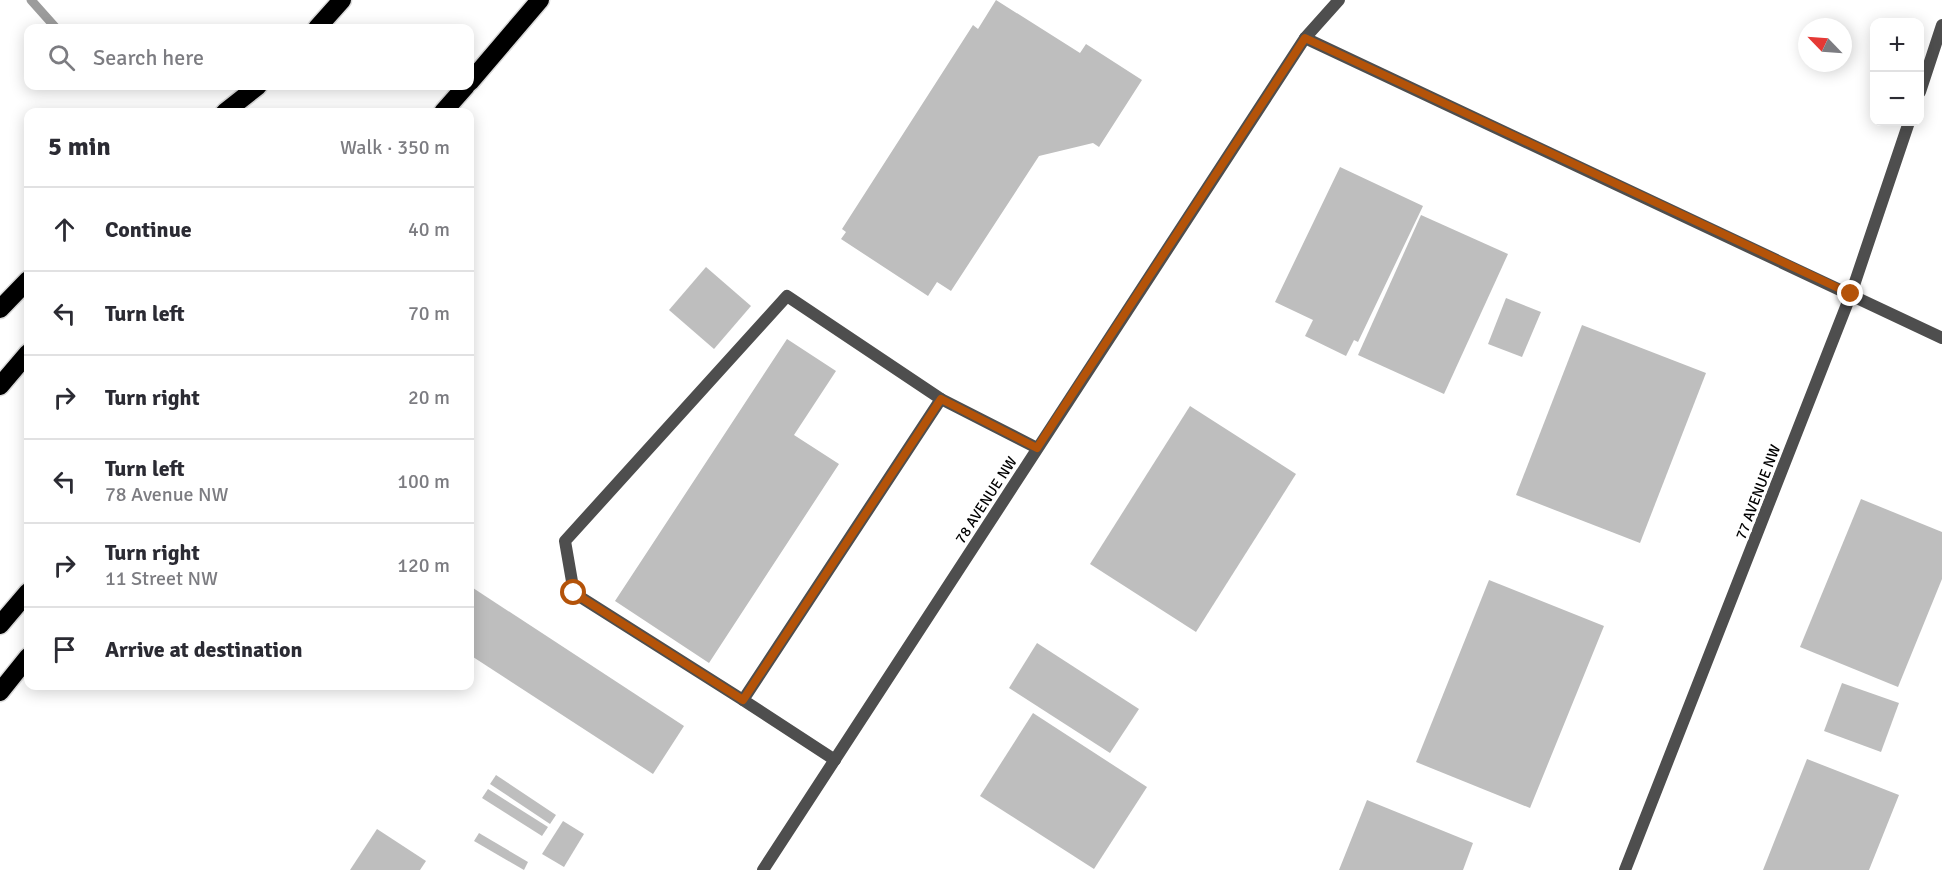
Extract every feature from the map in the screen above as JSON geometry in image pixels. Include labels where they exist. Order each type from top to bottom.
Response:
[{"type":"highway","points":[[321,24],[342,0]]},
{"type":"highway","points":[[474,77],[540,0]]},
{"type":"highway","points":[[230,108],[253,90]]},
{"type":"highway","points":[[246,108],[263,90]]},
{"type":"highway","points":[[447,108],[462,90]]},
{"type":"highway","points":[[0,309],[24,284]]},
{"type":"highway","points":[[0,386],[24,358]]},
{"type":"highway","points":[[0,625],[24,597]]},
{"type":"highway","points":[[0,692],[24,662]]},
{"type":"street","name":"78 AVENUE NW","points":[[763,870],[1305,38],[1339,0]]},
{"type":"street","points":[[1924,80],[1942,25]]},
{"type":"street","points":[[1305,38],[1942,338]]},
{"type":"street","name":"77 AVENUE NW","points":[[1625,870],[1851,294],[1909,126]]},
{"type":"street","points":[[835,760],[574,593],[565,541],[787,296],[941,399],[1037,448]]},
{"type":"street","points":[[743,700],[941,399]]},
{"type":"building","points":[[996,0],[1080,53],[1086,44],[1142,80],[1099,147],[1093,143],[1039,156],[951,291],[937,282],[928,296],[841,239],[846,232],[842,229],[973,25],[978,29]]},
{"type":"building","points":[[1340,167],[1423,206],[1358,342],[1354,340],[1346,356],[1305,336],[1313,320],[1275,302]]},
{"type":"building","points":[[1421,215],[1508,254],[1444,394],[1358,355]]},
{"type":"building","points":[[706,267],[751,306],[714,349],[669,310]]},
{"type":"building","points":[[1506,298],[1541,312],[1522,357],[1488,344]]},
{"type":"building","points":[[1582,325],[1706,373],[1640,543],[1516,495]]},
{"type":"building","points":[[787,339],[836,371],[794,435],[839,464],[709,663],[615,601]]},
{"type":"building","points":[[1190,406],[1296,474],[1196,632],[1090,564]]},
{"type":"building","points":[[1861,499],[1942,532],[1942,579],[1898,687],[1800,647]]},
{"type":"building","points":[[1489,580],[1604,626],[1530,808],[1416,762]]},
{"type":"building","points":[[474,589],[684,726],[653,774],[474,658]]},
{"type":"building","points":[[1037,643],[1139,709],[1110,753],[1009,688]]},
{"type":"building","points":[[1842,683],[1899,703],[1881,752],[1824,731]]},
{"type":"building","points":[[1033,713],[1147,787],[1094,869],[980,796]]},
{"type":"building","points":[[1807,759],[1899,795],[1869,870],[1763,870]]},
{"type":"building","points":[[496,775],[556,815],[550,824],[490,784]]},
{"type":"building","points":[[488,789],[548,827],[542,836],[482,798]]},
{"type":"building","points":[[1367,800],[1473,843],[1463,870],[1339,870]]},
{"type":"building","points":[[563,821],[584,834],[564,867],[542,854]]},
{"type":"building","points":[[377,829],[426,861],[420,870],[350,870]]},
{"type":"building","points":[[479,833],[528,862],[524,870],[474,841]]},
{"type":"waterway","points":[[31,0],[52,24]]},
{"type":"route","points":[[574,593],[743,700],[941,399],[1037,448],[1305,38],[1851,294]]}]
